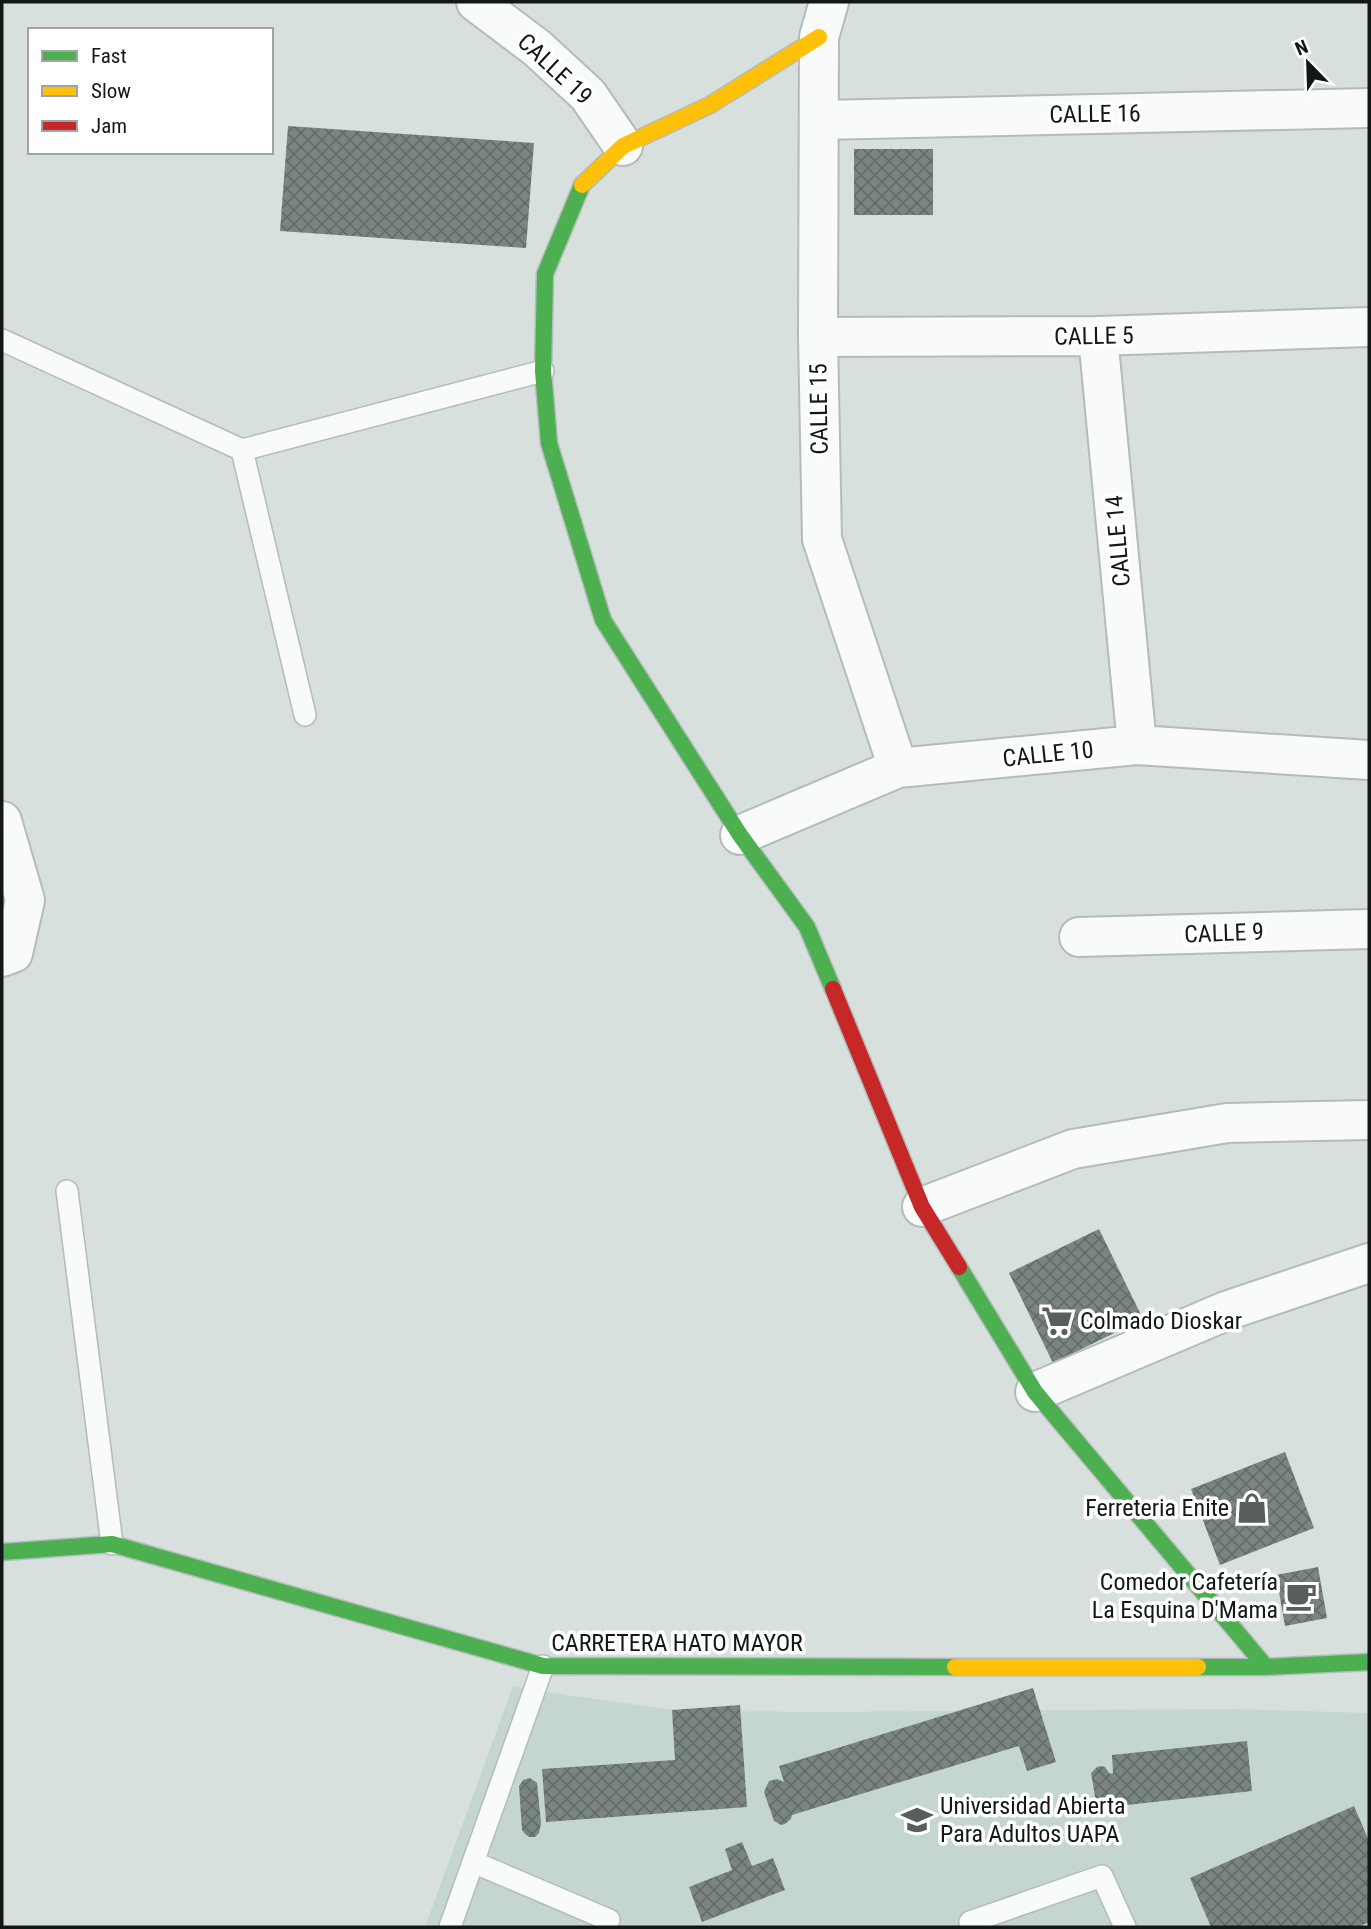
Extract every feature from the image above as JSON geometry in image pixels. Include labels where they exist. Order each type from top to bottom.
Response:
[{"type":"street","name":"CALLE 19","points":[[477,2],[537,48],[588,95],[623,146]]},
{"type":"street","points":[[824,19],[710,105],[623,146],[583,183],[545,274],[543,371],[549,443],[603,620],[740,835],[807,927],[922,1207],[1035,1392],[1266,1667]]},
{"type":"street","name":"CALLE 15","points":[[824,19],[818,337],[822,539],[898,768]]},
{"type":"street","name":"CALLE 16","points":[[820,120],[1369,108]]},
{"type":"street","name":"CALLE 5","points":[[818,337],[1098,337],[1369,327]]},
{"type":"street","name":"CALLE 14","points":[[1098,337],[1137,745]]},
{"type":"street","name":"CALLE 10","points":[[740,835],[898,768],[1137,745],[1369,760]]},
{"type":"street","points":[[2,821],[25,900],[13,953],[2,957]]},
{"type":"street","name":"CALLE 9","points":[[1079,937],[1369,929]]},
{"type":"street","points":[[922,1207],[1073,1149],[1227,1123],[1369,1120]]},
{"type":"street","points":[[1035,1392],[1226,1311],[1369,1264]]},
{"type":"street","name":"CARRETERA HATO MAYOR","points":[[2,1552],[112,1544],[543,1666],[1266,1667],[1368,1658]]},
{"type":"lane","points":[[2,340],[242,450],[543,371]]},
{"type":"lane","points":[[242,450],[305,715]]},
{"type":"lane","points":[[67,1191],[112,1544]]},
{"type":"lane","points":[[450,1927],[543,1666]]},
{"type":"lane","points":[[473,1862],[609,1920]]},
{"type":"lane","points":[[967,1926],[1102,1876],[1125,1927]]},
{"type":"shaded area","name":"Universidad Abierta Para Adultos UAPA","points":[[513,1686],[682,1711],[1232,1709],[1369,1713],[1369,1927],[425,1927]]},
{"type":"building","points":[[288,126],[534,143],[526,248],[280,231]]},
{"type":"building","points":[[854,149],[933,149],[933,215],[854,215]]},
{"type":"building","points":[[1099,1229],[1143,1319],[1053,1363],[1009,1273]]},
{"type":"building","name":"Ferreteria Enite","points":[[1285,1452],[1314,1528],[1220,1565],[1191,1489]]},
{"type":"building","name":"Comedor Cafetería La Esquina D'Mama","points":[[1318,1567],[1327,1618],[1285,1626],[1276,1575]]},
{"type":"building","points":[[1033,1688],[1056,1762],[1027,1771],[1019,1746],[792,1815],[785,1824],[774,1821],[764,1792],[769,1781],[777,1779],[784,1782],[779,1766]]},
{"type":"building","points":[[740,1705],[747,1807],[546,1822],[542,1769],[675,1760],[672,1710]]},
{"type":"building","points":[[1247,1741],[1252,1791],[1118,1806],[1109,1811],[1103,1811],[1096,1802],[1091,1773],[1101,1766],[1110,1774],[1113,1773],[1112,1755]]},
{"type":"building","points":[[530,1778],[537,1783],[541,1823],[539,1833],[535,1837],[529,1837],[522,1830],[519,1786],[523,1780]]},
{"type":"building","points":[[1354,1806],[1369,1841],[1369,1922],[1358,1927],[1211,1927],[1190,1878]]},
{"type":"building","points":[[742,1842],[752,1866],[773,1858],[785,1890],[702,1922],[689,1887],[732,1870],[725,1849]]},
{"type":"traffic: fast","points":[[582,185],[545,274],[543,371],[549,443],[603,620],[740,835],[807,927],[833,989]]},
{"type":"traffic: fast","points":[[959,1267],[1035,1392],[1266,1667]]},
{"type":"traffic: fast","points":[[2,1552],[112,1544],[543,1666],[955,1667]]},
{"type":"traffic: fast","points":[[1198,1667],[1369,1662]]},
{"type":"traffic: slow","points":[[582,185],[623,146],[710,105],[819,37]]},
{"type":"traffic: slow","points":[[955,1667],[1198,1667]]},
{"type":"traffic: jam","points":[[833,989],[922,1207],[959,1267]]},
{"type":"place","name":"Colmado Dioskar","points":[[1057,1321]]},
{"type":"place","name":"Ferreteria Enite","points":[[1252,1508]]},
{"type":"place","name":"Comedor Cafetería La Esquina D'Mama","points":[[1301,1596]]},
{"type":"place","name":"Universidad Abierta Para Adultos UAPA","points":[[917,1820]]}]
